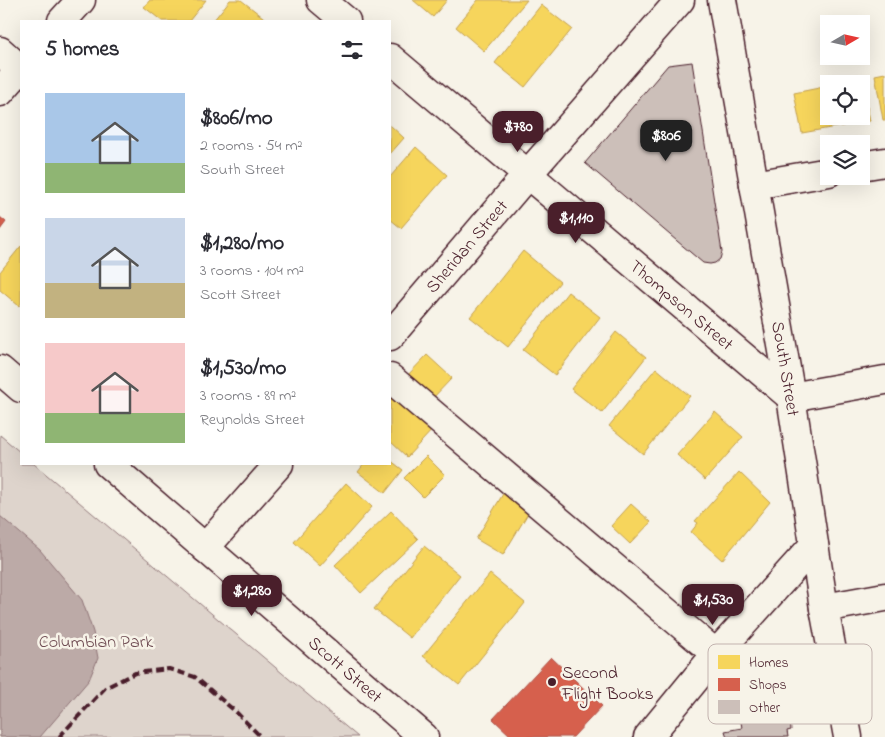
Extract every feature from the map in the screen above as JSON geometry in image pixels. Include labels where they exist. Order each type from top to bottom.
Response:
[{"type":"street","points":[[63,20],[81,0]]},
{"type":"street","points":[[321,0],[345,20]]},
{"type":"street","name":"Sheridan Street","points":[[391,335],[526,175],[680,0]]},
{"type":"street","name":"South Street","points":[[722,0],[791,397],[831,644]]},
{"type":"street","points":[[0,52],[20,68]]},
{"type":"street","name":"Thompson Street","points":[[391,59],[526,175],[791,397]]},
{"type":"street","points":[[0,92],[20,70]]},
{"type":"street","points":[[870,164],[885,162]]},
{"type":"street","points":[[754,185],[820,174]]},
{"type":"street","points":[[0,370],[20,387]]},
{"type":"street","points":[[391,379],[708,647]]},
{"type":"street","points":[[791,397],[885,380]]},
{"type":"street","name":"Scott Street","points":[[109,465],[424,737]]},
{"type":"street","points":[[205,548],[278,465]]},
{"type":"street","points":[[725,644],[814,546]]},
{"type":"street","points":[[824,608],[885,597]]},
{"type":"street","points":[[648,737],[708,664]]},
{"type":"street","name":"South Street","points":[[846,724],[848,737]]},
{"type":"green space","name":"Columbian Park","points":[[0,435],[20,452],[20,465],[35,465],[358,737],[0,737]]},
{"type":"shaded area","points":[[0,516],[40,550],[82,600],[93,632],[98,658],[89,680],[40,737],[0,737]]},
{"type":"building: Homes","points":[[150,0],[206,0],[190,20],[161,20],[144,7]]},
{"type":"building: Homes","points":[[230,0],[241,0],[267,20],[214,20]]},
{"type":"building: Homes","points":[[413,0],[447,0],[433,17]]},
{"type":"building: Homes","points":[[478,0],[527,0],[484,51],[456,27]]},
{"type":"building: Homes","points":[[541,5],[572,29],[525,87],[495,63]]},
{"type":"building: Homes","points":[[885,73],[885,120],[883,120],[875,75]]},
{"type":"building: Homes","points":[[820,88],[820,125],[847,125],[802,133],[794,93]]},
{"type":"building: Homes","points":[[391,126],[404,138],[391,153]]},
{"type":"building: Homes","points":[[416,147],[447,175],[401,228],[391,220],[391,176]]},
{"type":"building: Homes","points":[[20,247],[19,306],[0,290],[0,272]]},
{"type":"building: Homes","points":[[523,251],[560,282],[508,347],[470,317]]},
{"type":"building: Homes","points":[[568,292],[600,317],[555,375],[523,350]]},
{"type":"building: Homes","points":[[616,332],[646,357],[602,413],[571,389]]},
{"type":"building: Homes","points":[[427,355],[452,378],[430,401],[406,377]]},
{"type":"building: Homes","points":[[656,368],[690,396],[643,454],[609,426]]},
{"type":"building: Homes","points":[[391,394],[434,428],[407,457],[391,442]]},
{"type":"building: Homes","points":[[715,412],[743,437],[705,480],[677,455]]},
{"type":"building: Homes","points":[[426,456],[445,475],[423,497],[404,478]]},
{"type":"building: Homes","points":[[391,461],[403,470],[385,493],[358,472],[363,465],[391,465]]},
{"type":"building: Homes","points":[[739,472],[770,502],[722,560],[691,532],[698,523],[695,521]]},
{"type":"building: Homes","points":[[346,483],[372,507],[320,566],[294,542]]},
{"type":"building: Homes","points":[[506,489],[533,505],[503,555],[476,539]]},
{"type":"building: Homes","points":[[631,504],[651,522],[630,544],[611,526]]},
{"type":"building: Homes","points":[[391,511],[418,539],[361,593],[335,565]]},
{"type":"building: Homes","points":[[424,546],[460,575],[410,638],[374,609]]},
{"type":"building: Homes","points":[[490,574],[525,603],[459,685],[423,656]]},
{"type":"building: Shops","points":[[0,217],[6,222],[0,230]]},
{"type":"building: Shops","name":"Second Flight Books","points":[[551,657],[602,706],[573,737],[512,737],[493,719]]},
{"type":"building: Other","points":[[692,62],[722,252],[720,259],[710,264],[703,263],[585,163],[668,65]]},
{"type":"building: Other","points":[[741,724],[790,724],[791,730],[787,731],[788,737],[727,737],[725,731],[742,728]]},
{"type":"railway","points":[[59,737],[105,688],[135,673],[169,669],[195,677],[236,712],[261,737]]},
{"type":"place","name":"Second Flight Books","points":[[552,682]]}]
